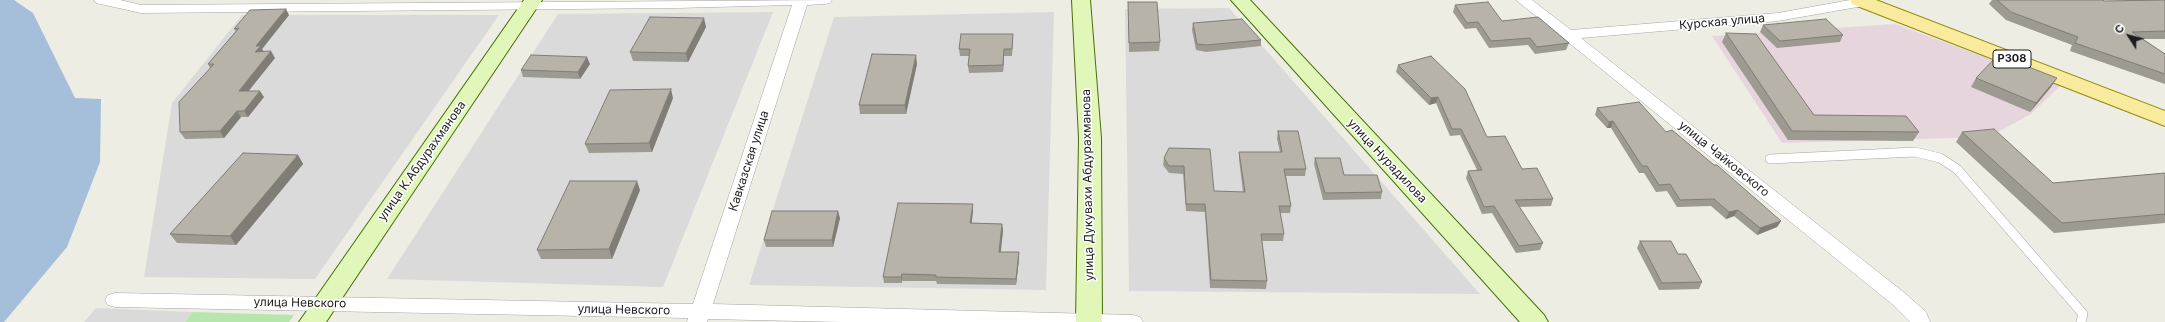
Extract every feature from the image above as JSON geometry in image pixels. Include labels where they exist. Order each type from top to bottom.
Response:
[{"type":"main road","name":"p308","points":[[1899,0],[2165,102]]},
{"type":"main road","name":"P308","points":[[1865,1],[2165,119]]},
{"type":"street","points":[[101,0],[140,9],[825,0]]},
{"type":"street","name":"Кавказская улица","points":[[698,317],[801,0]]},
{"type":"street","name":"улица Дукувахи Абдурахманова","points":[[1081,0],[1090,138],[1089,322]]},
{"type":"street","name":"улица Нурадилова","points":[[1240,0],[1535,322]]},
{"type":"street","name":"улица Чайковского","points":[[1523,0],[1900,299],[1919,317],[1920,322]]},
{"type":"street","name":"Курская улица","points":[[1569,35],[1778,17],[1865,1]]},
{"type":"street","name":"улица К.Абдурахманова","points":[[312,322],[531,3]]},
{"type":"street","name":"улица Невского","points":[[116,300],[324,304],[698,317],[1133,322]]},
{"type":"lane","points":[[1770,159],[1915,152],[1940,158],[1957,169],[2083,314],[2081,322]]},
{"type":"shaded area","points":[[1229,8],[1480,294],[1129,291],[1125,9]]},
{"type":"shaded area","points":[[773,12],[663,287],[387,279],[558,14]]},
{"type":"shaded area","points":[[1054,12],[1046,290],[749,285],[834,17]]},
{"type":"shaded area","points":[[242,15],[499,15],[315,279],[144,277],[172,103]]},
{"type":"shaded area","points":[[1895,24],[2061,85],[2031,114],[1989,137],[1782,143],[1712,36]]},
{"type":"shaded area","points":[[96,308],[193,312],[185,322],[84,322]]},
{"type":"green space","points":[[193,312],[294,315],[289,322],[185,322]]},
{"type":"water","points":[[0,0],[14,0],[33,13],[75,98],[101,99],[100,162],[67,247],[4,322],[0,322]]},
{"type":"building","points":[[1997,0],[2165,0],[2165,31],[2132,32],[2165,54],[2165,74],[2075,43],[2078,37],[2011,12]]},
{"type":"building","points":[[1128,2],[1157,2],[1160,42],[1129,43]]},
{"type":"building","points":[[1488,2],[1502,21],[1538,17],[1569,43],[1537,47],[1530,38],[1491,41],[1478,22],[1467,23],[1455,5]]},
{"type":"building","points":[[286,9],[256,46],[261,46],[255,52],[271,51],[239,91],[260,91],[244,111],[237,111],[220,131],[180,132],[179,102],[214,64],[208,64],[239,28],[234,29],[250,10]]},
{"type":"building","points":[[650,17],[704,18],[686,53],[630,52]]},
{"type":"building","points":[[1242,19],[1261,40],[1206,45],[1197,44],[1193,23]]},
{"type":"building","points":[[1826,19],[1843,35],[1780,41],[1763,25]]},
{"type":"building","points":[[1726,33],[1756,34],[1814,115],[1906,116],[1919,132],[1792,131]]},
{"type":"building","points":[[961,34],[1013,34],[1012,49],[1004,49],[1003,65],[968,66],[970,49],[959,49]]},
{"type":"building","points":[[872,54],[916,55],[905,105],[859,105]]},
{"type":"building","points":[[531,55],[587,57],[578,72],[521,70]]},
{"type":"building","points":[[1998,55],[2057,78],[2036,103],[1976,78]]},
{"type":"building","points":[[1431,56],[1465,89],[1487,137],[1505,136],[1522,169],[1537,168],[1553,199],[1515,200],[1543,243],[1519,246],[1494,206],[1484,207],[1468,171],[1482,170],[1461,129],[1452,129],[1438,97],[1431,98],[1398,65]]},
{"type":"building","points":[[671,89],[649,143],[585,144],[610,90]]},
{"type":"building","points":[[1639,102],[1666,132],[1672,130],[1714,165],[1717,165],[1781,221],[1760,228],[1738,210],[1729,212],[1714,199],[1680,200],[1670,184],[1659,185],[1647,166],[1642,166],[1613,121],[1609,122],[1597,108]]},
{"type":"building","points":[[1994,129],[2053,183],[2165,173],[2165,214],[2062,223],[1962,132]]},
{"type":"building","points":[[1278,131],[1298,131],[1306,169],[1284,169],[1291,206],[1279,206],[1284,234],[1261,234],[1267,281],[1211,280],[1205,204],[1186,204],[1184,166],[1169,166],[1164,158],[1169,148],[1210,149],[1214,191],[1245,192],[1239,152],[1282,152]]},
{"type":"building","points":[[243,153],[298,155],[230,236],[170,234]]},
{"type":"building","points":[[1315,158],[1340,158],[1344,175],[1377,175],[1382,192],[1325,193]]},
{"type":"building","points":[[570,181],[637,181],[609,249],[537,250]]},
{"type":"building","points":[[898,203],[973,204],[970,223],[1002,224],[999,252],[1019,252],[1016,279],[936,277],[936,275],[902,274],[901,277],[883,277]]},
{"type":"building","points":[[772,211],[838,211],[832,240],[764,240]]},
{"type":"building","points":[[1640,241],[1671,241],[1678,254],[1686,254],[1702,282],[1662,283]]}]
